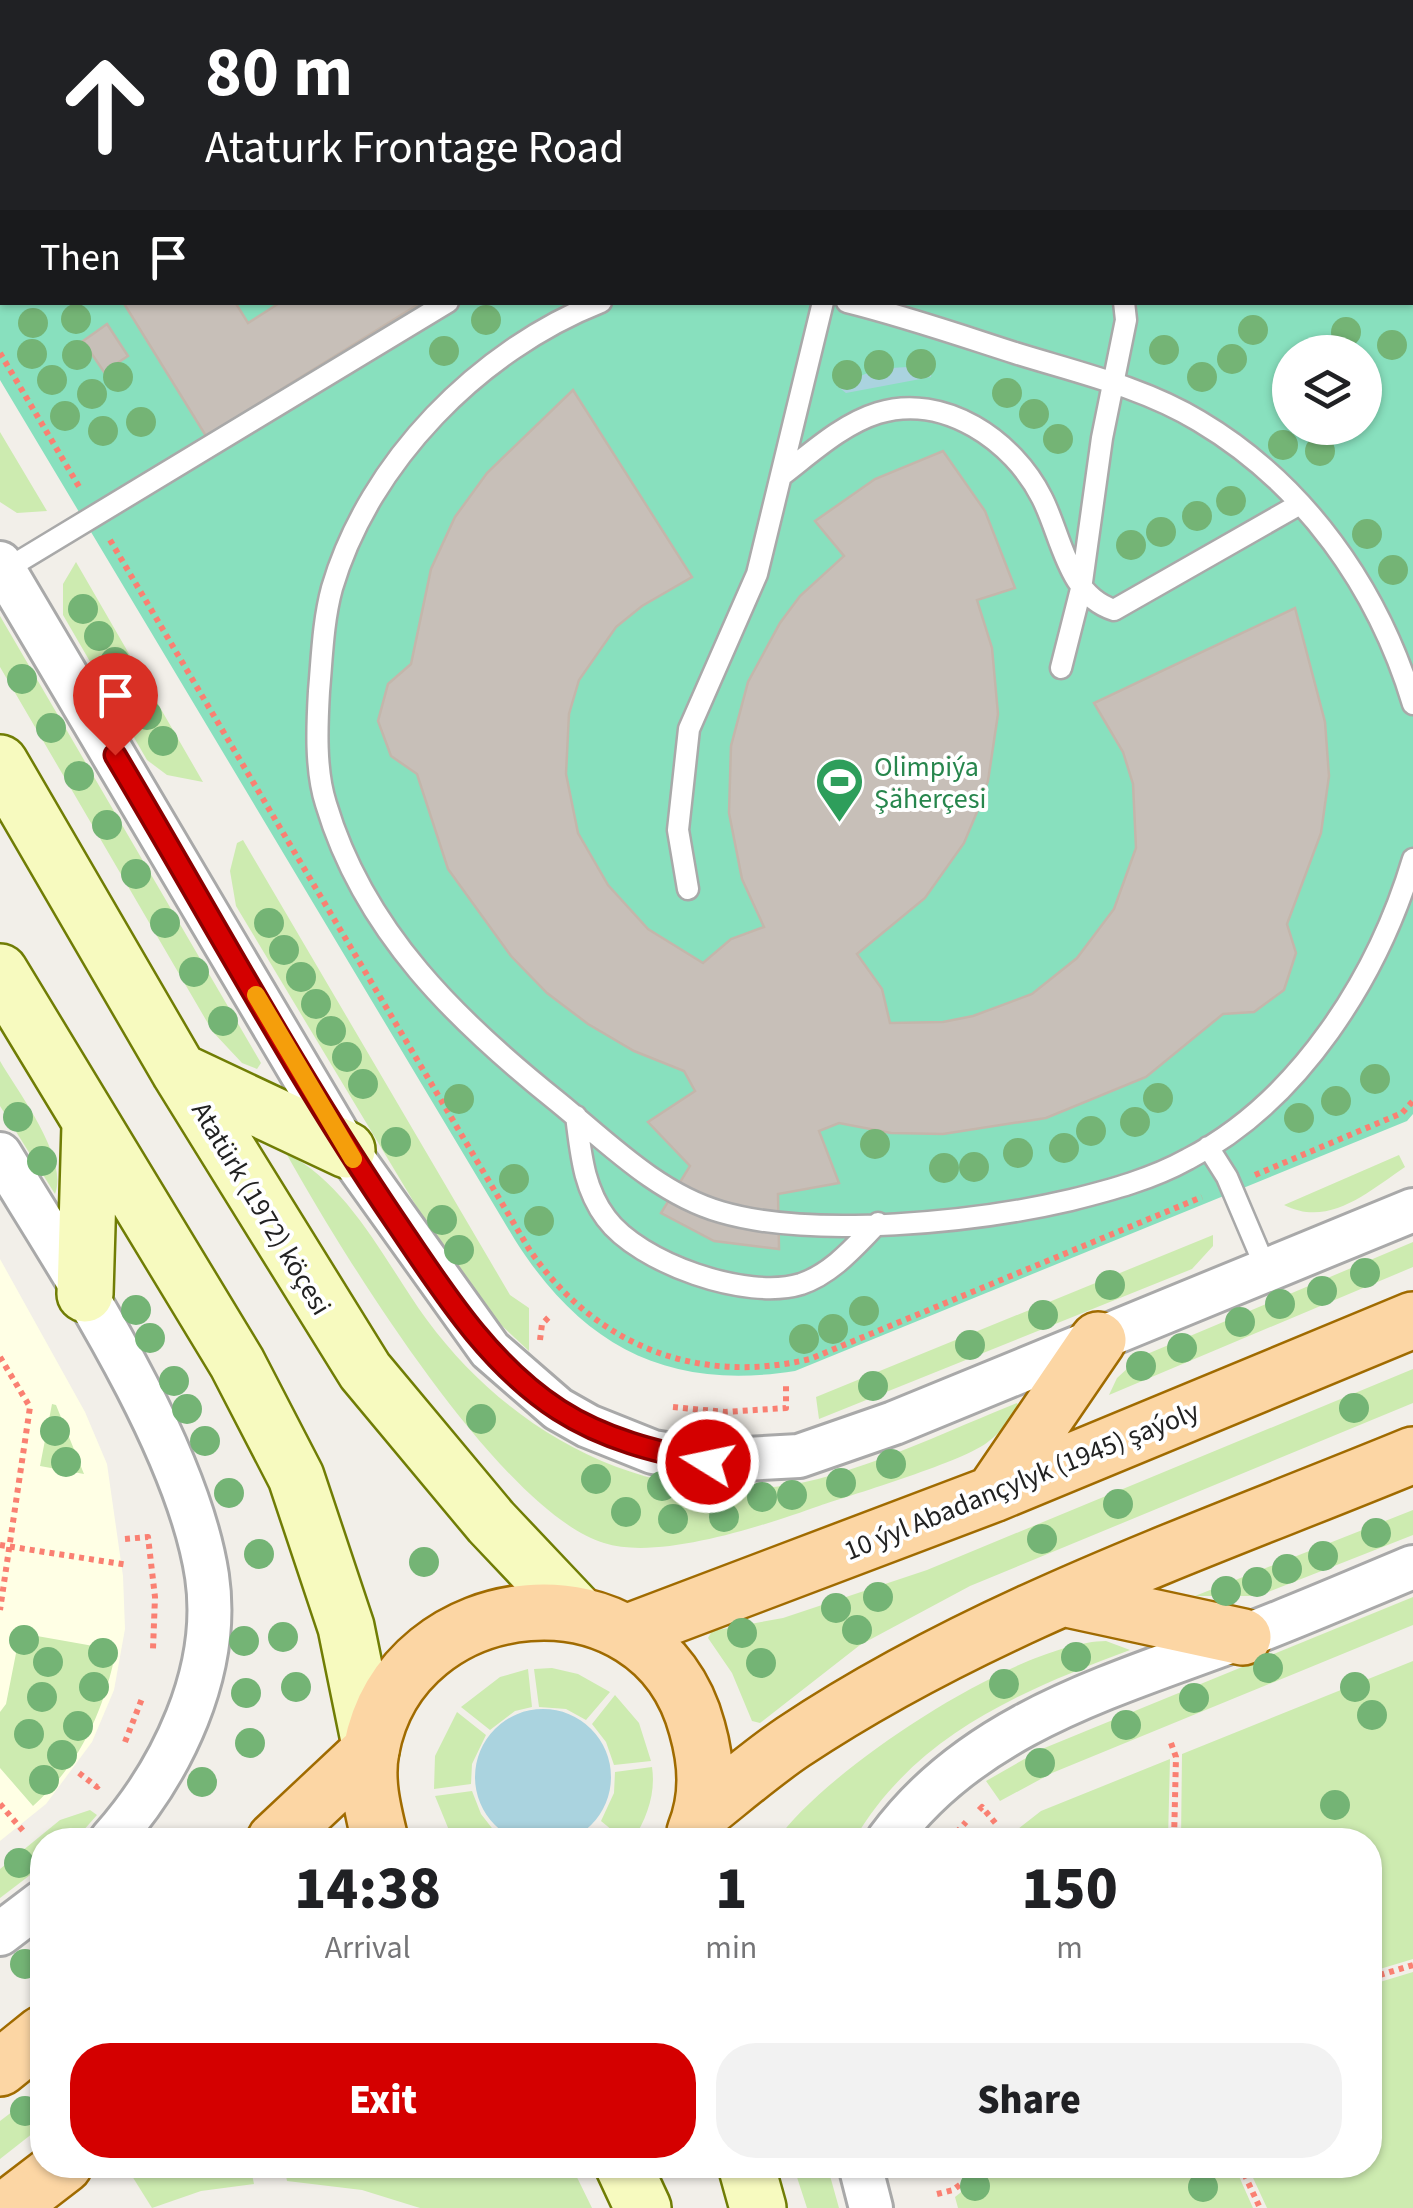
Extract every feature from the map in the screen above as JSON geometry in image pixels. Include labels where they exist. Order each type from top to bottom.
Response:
[{"type":"main road","name":"Atatürk (1972) köçesi","points":[[0,763],[178,1071],[365,1371],[478,1507],[602,1624]]},
{"type":"main road","points":[[0,972],[237,1363],[296,1476],[346,1627],[371,1750],[370,1796],[377,1828]]},
{"type":"main road","points":[[178,1071],[347,1150]]},
{"type":"main road","points":[[85,1294],[90,1124]]},
{"type":"main road","name":"10 ýyl Abadançylyk (1945) şaýoly","points":[[602,1624],[993,1494],[1413,1320]]},
{"type":"main road","points":[[993,1494],[1098,1340]]},
{"type":"main road","points":[[702,1828],[792,1743],[883,1687],[1064,1598],[1413,1455]]},
{"type":"main road","points":[[1064,1598],[1243,1637]]},
{"type":"main road","points":[[288,1828],[371,1750],[389,1698],[423,1655],[470,1624],[523,1610],[602,1624],[665,1667],[693,1710],[706,1760],[700,1828]]},
{"type":"main road","points":[[0,2068],[30,2044]]},
{"type":"main road","points":[[8,2208],[47,2178]]},
{"type":"main road","points":[[629,2178],[643,2208]]},
{"type":"main road","points":[[750,2178],[758,2208]]},
{"type":"street","points":[[2,566],[347,1150],[490,1350],[558,1409],[653,1452],[708,1462],[799,1456],[1098,1340],[1413,1210]]},
{"type":"street","points":[[0,1154],[85,1294],[155,1427],[187,1506],[208,1578],[205,1649],[180,1732],[163,1772],[120,1828]]},
{"type":"street","points":[[898,1828],[938,1782],[1003,1736],[1076,1700],[1413,1567]]},
{"type":"street","points":[[0,1934],[30,1911]]},
{"type":"street","points":[[863,2178],[871,2208]]},
{"type":"lane","points":[[2,566],[95,515],[443,305]]},
{"type":"lane","points":[[595,305],[534,336],[492,366],[442,410],[373,496],[348,541],[330,593],[318,704],[324,802],[374,908],[401,952],[442,1002],[636,1166],[684,1197],[719,1212],[760,1220],[878,1223],[1038,1208],[1144,1179],[1208,1146],[1264,1104],[1345,1007],[1384,938],[1413,859]]},
{"type":"lane","points":[[688,889],[678,830],[689,730],[756,574],[822,305]]},
{"type":"lane","points":[[858,305],[1114,383],[1198,420],[1241,450],[1325,530],[1367,592],[1413,704]]},
{"type":"lane","points":[[1061,668],[1081,589],[1102,438],[1126,320],[1124,305]]},
{"type":"lane","points":[[781,476],[836,434],[877,413],[918,407],[948,414],[998,442],[1017,463],[1041,496],[1081,589],[1098,605],[1114,610],[1300,504]]},
{"type":"lane","points":[[576,1116],[584,1178],[607,1220],[647,1252],[687,1272],[744,1286],[798,1285],[830,1270],[878,1223]]},
{"type":"lane","points":[[1208,1146],[1231,1185],[1268,1271]]},
{"type":"path","points":[[0,353],[529,1249],[567,1297],[620,1338],[653,1354],[700,1365],[744,1368],[800,1361],[1402,1113],[1413,1101]]},
{"type":"path","points":[[0,1357],[30,1408],[0,1610]]},
{"type":"path","points":[[673,1407],[725,1412],[786,1408],[786,1386]]},
{"type":"path","points":[[125,1538],[148,1537],[155,1598],[153,1649]]},
{"type":"path","points":[[0,1545],[128,1565]]},
{"type":"path","points":[[119,1754],[143,1696]]},
{"type":"path","points":[[1171,1742],[1176,1756],[1174,1828]]},
{"type":"path","points":[[79,1773],[97,1787],[106,1776]]},
{"type":"path","points":[[0,1804],[24,1832]]},
{"type":"path","points":[[962,1828],[982,1807],[997,1825]]},
{"type":"path","points":[[1382,1974],[1413,1965]]},
{"type":"path","points":[[937,2194],[953,2190],[969,2178]]},
{"type":"path","points":[[1246,2178],[1260,2208]]},
{"type":"shaded area","points":[[0,1259],[85,1412],[107,1464],[123,1576],[125,1629],[114,1690],[92,1742],[46,1804],[0,1841]]},
{"type":"green space","name":"Olimpiýa Şäherçesi","points":[[0,305],[1413,305],[1413,1114],[1407,1121],[795,1371],[749,1376],[669,1367],[600,1334],[541,1277],[515,1240],[0,380]]},
{"type":"green space","points":[[0,432],[47,511],[17,513],[0,502]]},
{"type":"green space","points":[[76,562],[203,782],[167,775],[147,760],[63,615],[63,584]]},
{"type":"green space","points":[[0,616],[261,1063],[257,1069],[242,1063],[213,1032],[0,667]]},
{"type":"green space","points":[[243,840],[510,1295],[529,1308],[529,1351],[485,1310],[421,1214],[236,906],[230,871],[237,843]]},
{"type":"green space","points":[[0,1061],[48,1144],[55,1162],[55,1194],[0,1106]]},
{"type":"green space","points":[[286,1153],[309,1167],[348,1205],[427,1320],[463,1363],[504,1401],[549,1434],[598,1460],[651,1478],[705,1488],[761,1488],[843,1472],[1017,1403],[1020,1408],[989,1441],[958,1458],[770,1522],[682,1544],[627,1547],[604,1543],[562,1521],[518,1482],[471,1431],[383,1311]]},
{"type":"green space","points":[[1399,1155],[1405,1167],[1348,1204],[1317,1212],[1284,1205]]},
{"type":"green space","points":[[1213,1235],[1213,1246],[1192,1269],[819,1419],[816,1397]]},
{"type":"green space","points":[[1413,1242],[1413,1267],[1109,1395],[1117,1378],[1140,1357]]},
{"type":"green space","points":[[1413,1369],[1413,1403],[970,1586],[860,1645],[760,1723],[752,1721],[732,1673],[708,1638],[712,1631],[783,1618],[927,1570]]},
{"type":"green space","points":[[52,1404],[56,1405],[84,1474],[40,1466]]},
{"type":"green space","points":[[1413,1510],[1413,1535],[1258,1596],[1195,1596]]},
{"type":"green space","points":[[1413,1597],[1413,1625],[1052,1773],[1000,1801],[986,1781],[1042,1749]]},
{"type":"green space","points":[[20,1633],[116,1650],[105,1694],[88,1735],[64,1772],[33,1806],[0,1768],[0,1712],[6,1704]]},
{"type":"green space","points":[[1106,1641],[1130,1650],[1049,1682],[974,1721],[908,1772],[862,1828],[787,1828],[837,1779],[927,1714],[1025,1663],[1069,1647]]},
{"type":"green space","points":[[1413,1661],[1413,1959],[1382,1968],[1382,1828],[1181,1828],[1182,1754]]},
{"type":"green space","points":[[552,1668],[578,1674],[610,1692],[586,1720],[566,1709],[539,1707],[534,1669]]},
{"type":"green space","points":[[528,1669],[532,1707],[515,1711],[490,1730],[461,1707],[500,1677]]},
{"type":"green space","points":[[615,1695],[639,1723],[651,1761],[614,1765],[606,1742],[592,1724]]},
{"type":"green space","points":[[457,1712],[486,1735],[472,1764],[471,1784],[434,1789],[435,1756]]},
{"type":"green space","points":[[1170,1759],[1168,1828],[1019,1828],[1041,1811]]},
{"type":"green space","points":[[652,1767],[651,1796],[639,1828],[609,1828],[601,1821],[614,1793],[615,1772]]},
{"type":"green space","points":[[472,1791],[492,1828],[448,1828],[435,1796]]},
{"type":"green space","points":[[90,1810],[97,1815],[86,1828],[50,1828],[60,1820]]},
{"type":"green space","points":[[30,1844],[30,1875],[0,1898],[0,1869]]},
{"type":"green space","points":[[1413,1972],[1413,2208],[1267,2208],[1253,2178],[1382,2178],[1382,1981]]},
{"type":"green space","points":[[30,2098],[30,2135],[0,2159],[0,2121]]},
{"type":"green space","points":[[133,2178],[253,2178],[254,2184],[201,2191],[152,2208]]},
{"type":"green space","points":[[286,2178],[577,2178],[592,2208],[420,2208],[362,2190]]},
{"type":"green space","points":[[797,2178],[831,2178],[839,2208],[807,2208]]},
{"type":"green space","points":[[979,2178],[1240,2178],[1253,2208],[958,2208],[955,2197]]},
{"type":"water","points":[[877,369],[932,370],[931,377],[846,393],[837,386]]},
{"type":"water","points":[[543,1709],[569,1715],[591,1729],[609,1764],[611,1777],[605,1803],[587,1828],[499,1828],[481,1803],[475,1777],[481,1751],[495,1729],[517,1715]]},
{"type":"building","points":[[125,305],[237,305],[248,323],[276,305],[417,305],[206,436]]},
{"type":"building","points":[[107,324],[128,356],[104,372],[83,341]]},
{"type":"building","points":[[573,390],[692,577],[642,606],[616,627],[579,680],[569,714],[566,774],[578,833],[608,885],[648,929],[703,963],[731,939],[764,927],[742,879],[729,813],[731,746],[748,682],[780,623],[800,596],[844,556],[815,521],[875,479],[943,451],[985,511],[1015,588],[977,600],[992,648],[998,714],[988,781],[964,843],[925,898],[857,954],[882,989],[890,1023],[943,1022],[973,1016],[1032,994],[1077,958],[1114,909],[1136,848],[1133,784],[1123,752],[1094,703],[1295,608],[1325,722],[1329,776],[1321,833],[1287,924],[1296,953],[1284,990],[1254,1012],[1223,1014],[1146,1077],[1046,1118],[943,1134],[891,1133],[839,1123],[819,1131],[839,1183],[778,1194],[779,1249],[714,1241],[661,1213],[690,1166],[648,1122],[695,1091],[684,1071],[634,1051],[588,1024],[547,993],[511,956],[448,869],[417,774],[391,756],[378,721],[388,684],[411,664],[431,569],[455,517],[487,473]]},
{"type":"slow traffic","points":[[256,995],[353,1159]]},
{"type":"place","name":"Olimpiýa Şäherçesi","points":[[839,824]]},
{"type":"route","points":[[115,755],[347,1150],[490,1350],[523,1382],[588,1426],[653,1452],[708,1462]]}]
